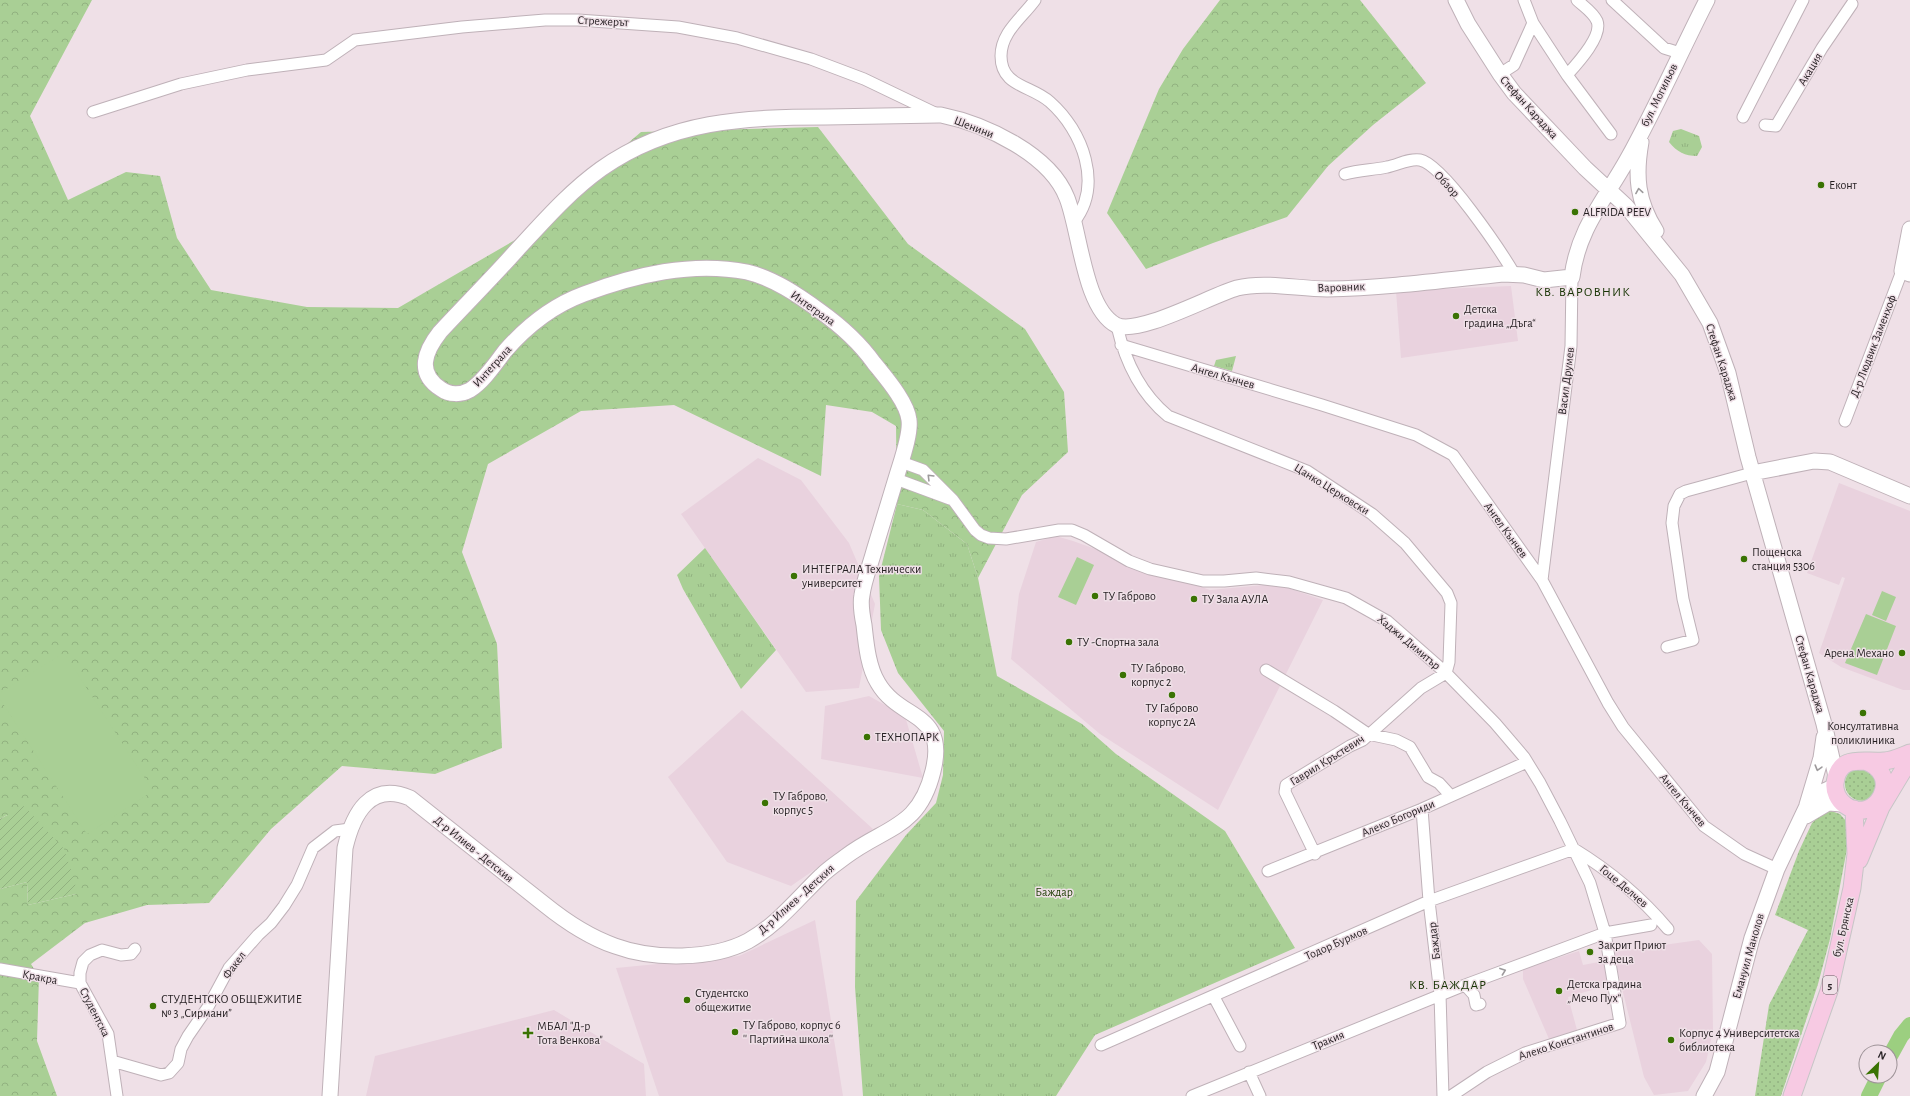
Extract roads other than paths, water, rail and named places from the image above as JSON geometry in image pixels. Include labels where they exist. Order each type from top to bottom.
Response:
[{"type":"main road","points":[[1836,781],[1842,767],[1859,761],[1885,761],[1910,754]]},
{"type":"main road","points":[[1849,807],[1866,809],[1880,798],[1910,754]]},
{"type":"main road","name":"бул. Брянска","points":[[1792,1096],[1829,991],[1855,871],[1881,807],[1910,759]]},
{"type":"main road","points":[[1856,854],[1880,798],[1884,780],[1880,770],[1859,761]]},
{"type":"main road","name":"5","points":[[1836,781],[1839,799],[1849,807],[1856,854]]},
{"type":"main road","name":"бул. Брянска","points":[[1855,871],[1856,854]]},
{"type":"street","points":[[1035,0],[1009,32],[1002,44],[1002,68],[1009,79],[1037,93],[1054,105],[1082,147],[1087,163],[1086,192],[1084,207],[1074,222]]},
{"type":"street","name":"Стефан Караджа","points":[[1456,0],[1468,24],[1500,74],[1519,99],[1585,168],[1626,206],[1682,275],[1696,296],[1718,343],[1728,373],[1752,473],[1826,730],[1836,781]]},
{"type":"street","points":[[1524,0],[1532,23],[1567,75],[1612,134]]},
{"type":"street","points":[[1567,75],[1581,59],[1595,37],[1598,28],[1597,21],[1577,0]]},
{"type":"street","points":[[1612,0],[1664,48],[1680,53]]},
{"type":"street","name":"бул. Могильов","points":[[1609,190],[1643,127],[1707,0]]},
{"type":"street","points":[[1743,117],[1803,0]]},
{"type":"street","name":"Акация","points":[[1765,125],[1776,126],[1822,48],[1852,4]]},
{"type":"street","name":"Стрежерът","points":[[93,112],[181,84],[257,68],[326,60],[355,40],[462,27],[545,20],[617,21],[693,30],[737,38],[812,59],[864,80],[941,116]]},
{"type":"street","points":[[1500,74],[1514,65],[1532,23]]},
{"type":"street","name":"Шенини","points":[[831,116],[941,116],[961,119],[989,130],[1024,150],[1037,161],[1064,191],[1094,296],[1104,316],[1117,326]]},
{"type":"street","name":"Интеграла","points":[[831,116],[766,117],[713,123],[681,131],[648,142],[614,161],[570,194],[551,212],[440,332],[428,351],[425,367],[427,374],[433,382],[445,392],[466,392],[472,389],[490,370],[519,336],[552,310],[585,294],[664,271],[709,269],[749,273],[782,286],[840,326],[863,347],[890,383],[909,417],[910,424],[901,462]]},
{"type":"street","points":[[1643,127],[1637,170],[1640,198],[1647,218],[1682,275]]},
{"type":"street","name":"Обзор","points":[[1345,174],[1388,167],[1413,160],[1423,161],[1443,178],[1476,216],[1515,275]]},
{"type":"street","name":"Васил Друмев","points":[[1542,580],[1571,346],[1572,277],[1575,257],[1598,205],[1609,190]]},
{"type":"street","points":[[1906,273],[1910,229]]},
{"type":"street","name":"Д-р Людвик Заменхоф","points":[[1845,421],[1906,273]]},
{"type":"street","name":"Варовник","points":[[1117,326],[1132,326],[1162,318],[1240,288],[1274,286],[1328,289],[1503,274],[1524,275],[1539,280],[1572,277]]},
{"type":"street","name":"Цанко Церковски","points":[[1117,326],[1121,345],[1128,365],[1157,407],[1168,416],[1307,471],[1372,514],[1406,543],[1447,593],[1451,603],[1449,662],[1446,673]]},
{"type":"street","name":"Ангел Кънчев","points":[[1121,345],[1322,405],[1427,440],[1453,455],[1542,580],[1608,703],[1623,727],[1704,826],[1744,854],[1777,869]]},
{"type":"street","points":[[1667,647],[1693,640],[1683,599],[1672,523],[1674,506],[1680,494],[1752,473],[1814,461],[1830,462],[1910,496]]},
{"type":"street","name":"Д-р Илиев - Детския","points":[[330,1096],[345,848],[350,829],[359,811],[372,798],[387,792],[401,794],[417,802],[561,918],[589,934],[615,946],[651,954],[698,955],[717,952],[748,941],[799,900],[822,874],[861,845],[898,826],[912,815],[924,798],[931,777],[936,753],[932,733],[923,722],[890,697],[878,684],[871,662],[864,625],[861,598],[901,462]]},
{"type":"street","name":"Хаджи Димитър","points":[[901,462],[923,470],[953,500],[975,530],[981,535],[989,538],[1006,539],[1059,530],[1072,530],[1084,535],[1129,561],[1161,572],[1211,581],[1256,578],[1275,579],[1346,598],[1387,621],[1446,673],[1495,723],[1527,762],[1574,849],[1590,883],[1605,933],[1620,1023]]},
{"type":"street","points":[[896,479],[953,500]]},
{"type":"street","points":[[1266,670],[1334,710],[1368,734],[1396,740],[1410,747],[1428,777],[1438,783],[1450,795]]},
{"type":"street","name":"Гаврил Кръстевич","points":[[1315,854],[1285,792],[1286,785],[1350,746],[1360,742],[1421,688],[1446,673]]},
{"type":"street","points":[[1826,730],[1835,748],[1859,761]]},
{"type":"street","points":[[1804,812],[1821,758],[1826,730]]},
{"type":"street","name":"Алеко Богориди","points":[[1268,871],[1315,854],[1422,810],[1450,795],[1527,762]]},
{"type":"street","name":"Емануил Манолов","points":[[1704,1096],[1717,1072],[1752,938],[1777,869],[1804,812],[1822,792],[1836,781]]},
{"type":"street","name":"Емануил Манолов","points":[[1804,812],[1812,811],[1828,803],[1849,807]]},
{"type":"street","name":"Баждар","points":[[1422,810],[1429,901],[1440,994],[1443,1096]]},
{"type":"street","name":"Факел","points":[[112,1061],[161,1075],[169,1073],[178,1063],[181,1049],[208,1007],[229,968],[258,935],[271,923],[284,906],[297,885],[313,848],[335,831],[350,829]]},
{"type":"street","name":"Тодор Бурмов","points":[[1101,1045],[1214,997],[1429,901],[1574,849]]},
{"type":"street","name":"Гоце Делчев","points":[[1574,849],[1625,884],[1648,905],[1668,929]]},
{"type":"street","points":[[1605,933],[1651,925]]},
{"type":"street","name":"Тракия","points":[[1192,1096],[1440,994],[1605,933]]},
{"type":"street","name":"Студентска","points":[[117,1096],[108,1034],[80,983],[80,973],[83,962],[90,955],[102,950],[121,955],[131,954],[135,949]]},
{"type":"street","name":"Кракра","points":[[0,968],[80,983]]},
{"type":"street","points":[[1465,985],[1474,995],[1476,1004],[1480,1004]]},
{"type":"street","points":[[1214,997],[1240,1046]]},
{"type":"street","name":"Алеко Константинов","points":[[1451,1096],[1487,1072],[1516,1057],[1538,1048],[1620,1023]]},
{"type":"street","points":[[1249,1072],[1260,1096]]},
{"type":"waterway","points":[[1897,1044],[1910,1025]]},
{"type":"waterway","points":[[1869,1096],[1875,1084]]},
{"type":"place","name":"Еконт","points":[[1821,185]]},
{"type":"place","name":"ALFRIDA PEEV","points":[[1575,212]]},
{"type":"place","name":"Детска градина „Дъга“","points":[[1456,316]]},
{"type":"place","name":"Пощенска станция 5306","points":[[1744,559]]},
{"type":"place","name":"ИНТЕГРАЛА Технически университет","points":[[794,576]]},
{"type":"place","name":"ТУ Габрово","points":[[1095,596]]},
{"type":"place","name":"ТУ Зала АУЛА","points":[[1194,599]]},
{"type":"place","name":"ТУ -Спортна зала","points":[[1069,642]]},
{"type":"place","name":"Арена Механо","points":[[1902,653]]},
{"type":"place","name":"ТУ Габрово, корпус 2","points":[[1123,675]]},
{"type":"place","name":"ТУ Габрово корпус 2А","points":[[1172,695]]},
{"type":"place","name":"Консултативна поликлиника","points":[[1863,713]]},
{"type":"place","name":"ТЕХНОПАРК","points":[[867,737]]},
{"type":"place","name":"ТУ Габрово, корпус 5","points":[[765,803]]},
{"type":"place","name":"Закрит Приют за деца","points":[[1590,952]]},
{"type":"place","name":"Детска градина „Мечо Пух“","points":[[1559,991]]},
{"type":"place","name":"Студентско общежитие","points":[[687,1000]]},
{"type":"place","name":"СТУДЕНТСКО ОБЩЕЖИТИЕ № 3 „Сирмани”","points":[[153,1006]]},
{"type":"place","name":"ТУ Габрово, корпус 6 '' Партийна школа''","points":[[735,1032]]},
{"type":"place","name":"МБАЛ \"Д-р Тота Венкова\"","points":[[528,1033]]},
{"type":"place","name":"Корпус 4 Университетска библиотека","points":[[1671,1040]]},
{"type":"district","name":"КВ. ВАРОВНИК","points":[[1583,291]]},
{"type":"district","name":"КВ. БАЖДАР","points":[[1448,984]]}]
